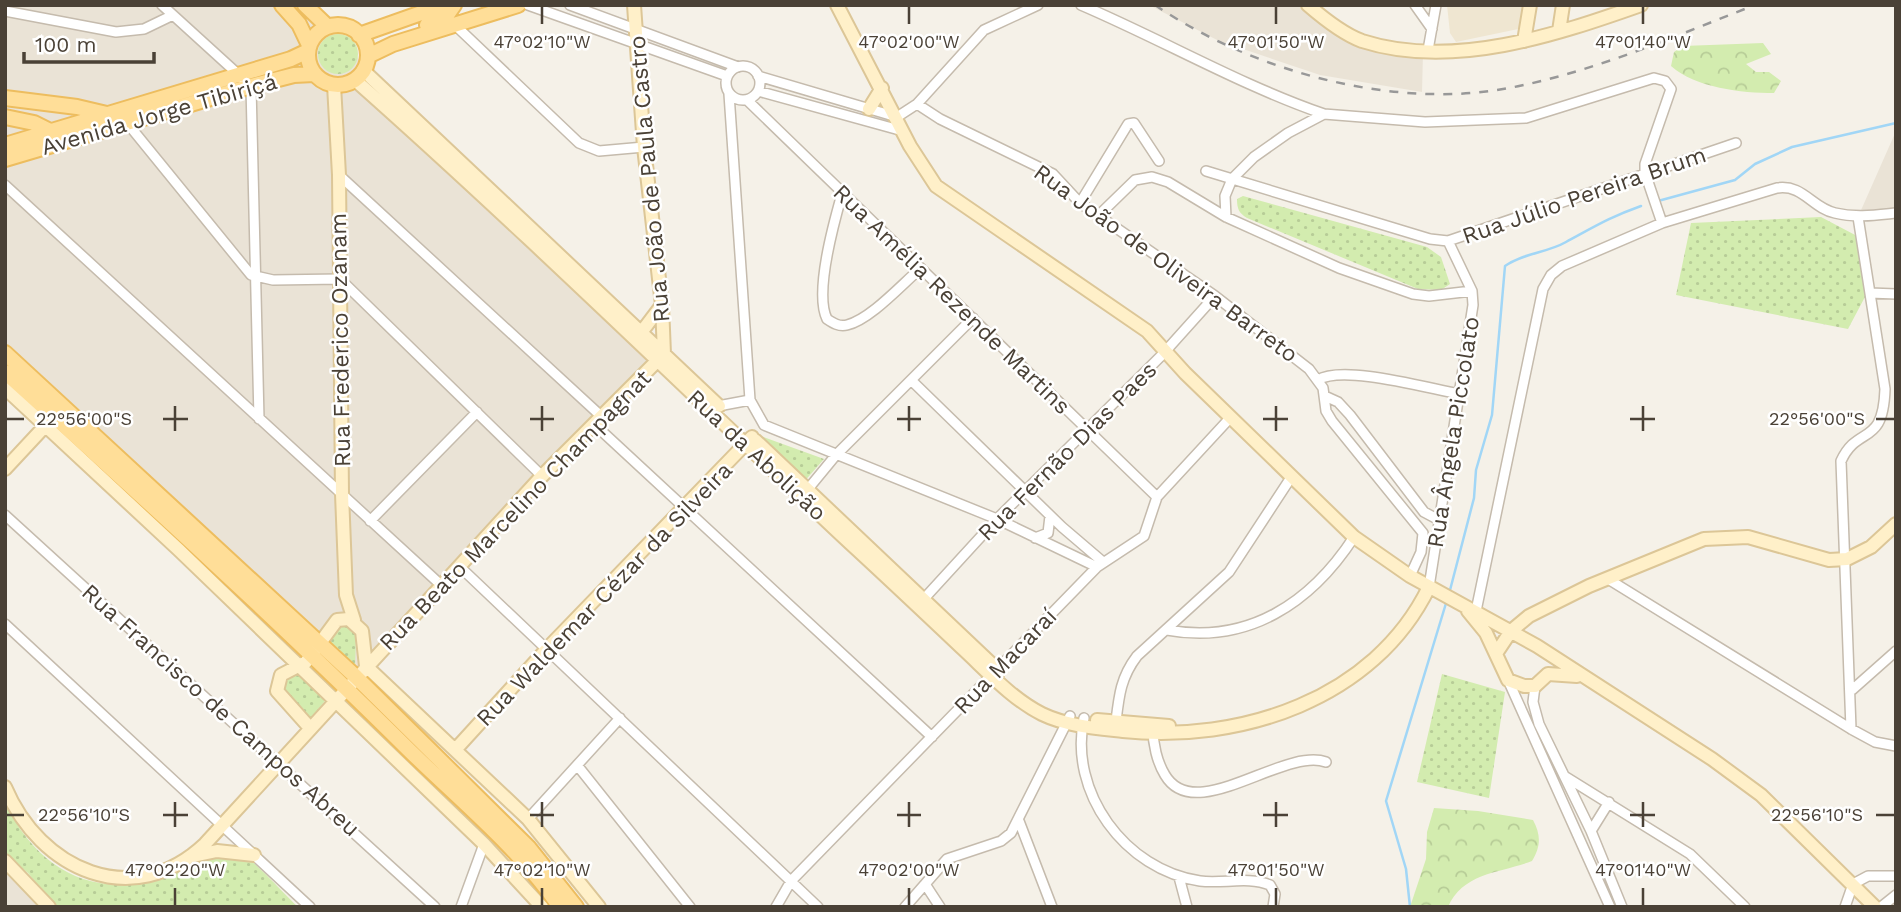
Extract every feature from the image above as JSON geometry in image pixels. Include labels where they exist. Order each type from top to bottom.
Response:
[{"type":"main road","points":[[282,5],[299,24],[309,48],[310,66],[314,74],[334,85],[362,69],[411,32],[445,18],[454,5]]},
{"type":"main road","points":[[305,5],[328,27]]},
{"type":"main road","points":[[413,17],[427,5]]},
{"type":"main road","points":[[309,48],[318,33],[328,27],[343,26],[359,35],[444,5]]},
{"type":"main road","points":[[393,44],[518,5]]},
{"type":"main road","name":"Rua João de Paula Castro","points":[[634,5],[644,146],[662,305],[660,357]]},
{"type":"main road","points":[[837,5],[903,131],[936,186],[1135,323],[1290,479],[1354,537],[1410,576],[1548,653],[1761,795],[1875,907]]},
{"type":"main road","points":[[1308,5],[1359,40],[1428,50],[1454,50],[1524,41],[1641,5]]},
{"type":"main road","points":[[1524,41],[1530,5]]},
{"type":"main road","points":[[1559,31],[1563,5]]},
{"type":"main road","points":[[359,35],[362,69]]},
{"type":"main road","name":"Avenida Jorge Tibiriçá","points":[[5,159],[112,115],[239,75],[309,48]]},
{"type":"main road","name":"Rua da Abolição","points":[[362,69],[638,337],[921,602],[1025,704],[1068,720],[1194,733],[1284,712],[1342,684],[1393,640],[1434,590]]},
{"type":"main road","name":"Avenida Jorge Tibiriçá","points":[[5,145],[26,139],[57,137],[128,124],[251,86],[295,75],[314,74]]},
{"type":"main road","name":"Rua Frederico Ozanam","points":[[334,85],[339,175],[342,494],[346,595],[354,620],[362,631],[364,643],[356,677]]},
{"type":"main road","points":[[869,109],[882,88]]},
{"type":"main road","points":[[5,99],[77,107],[112,115]]},
{"type":"main road","points":[[11,118],[57,137]]},
{"type":"main road","points":[[11,118],[23,124],[26,139]]},
{"type":"main road","points":[[638,337],[662,305]]},
{"type":"main road","points":[[5,353],[316,650]]},
{"type":"main road","name":"Rua da Abolição","points":[[660,357],[808,489],[921,602]]},
{"type":"main road","name":"Rua Beato Marcelino Champagnat","points":[[193,856],[542,476],[660,357]]},
{"type":"main road","points":[[5,372],[316,650],[455,750],[527,819],[599,907]]},
{"type":"main road","points":[[5,388],[300,666],[484,844],[542,907]]},
{"type":"main road","points":[[5,469],[46,425]]},
{"type":"main road","name":"Rua Waldemar Cézar da Silveira","points":[[455,750],[547,649],[750,440]]},
{"type":"main road","points":[[1497,652],[1511,631],[1529,616],[1682,545],[1726,536],[1748,537],[1829,560],[1847,559],[1871,547],[1896,524]]},
{"type":"main road","name":"Rua Frederico Ozanam","points":[[310,728],[277,691],[281,675],[300,666],[316,650],[337,620],[346,595]]},
{"type":"main road","points":[[1466,607],[1497,652],[1508,680],[1524,686],[1535,686],[1548,674],[1563,673],[1588,679]]},
{"type":"main road","points":[[337,620],[354,620]]},
{"type":"main road","points":[[364,643],[381,650]]},
{"type":"main road","points":[[1548,653],[1548,674]]},
{"type":"main road","points":[[356,677],[560,907]]},
{"type":"main road","points":[[356,677],[529,848],[576,907]]},
{"type":"main road","name":"Rua da Abolição","points":[[1083,722],[1116,721],[1153,729]]},
{"type":"main road","points":[[5,787],[33,834],[62,862],[80,871],[125,878],[156,874],[193,856],[216,851],[254,855]]},
{"type":"main road","points":[[5,861],[40,903]]},
{"type":"street","points":[[162,5],[251,86],[259,419]]},
{"type":"street","points":[[528,5],[738,67],[748,67],[758,76],[897,117],[917,104],[984,30],[1038,5]]},
{"type":"street","points":[[570,5],[727,76]]},
{"type":"street","points":[[1081,5],[1282,99],[1324,114],[1425,122],[1526,118],[1654,78],[1661,79],[1669,85],[1671,93],[1645,164],[1645,173],[1662,223]]},
{"type":"street","points":[[1415,5],[1432,29]]},
{"type":"street","points":[[1428,50],[1436,5]]},
{"type":"street","points":[[5,11],[97,30],[130,33],[173,15]]},
{"type":"street","points":[[455,25],[579,142],[599,151],[644,146]]},
{"type":"street","points":[[738,67],[727,76],[726,85],[729,94],[750,400],[764,425],[997,519],[1100,565]]},
{"type":"street","points":[[758,76],[758,91]]},
{"type":"street","points":[[729,94],[737,99],[747,100],[758,91]]},
{"type":"street","points":[[758,91],[903,131]]},
{"type":"street","name":"Rua Amélia Rezende Martins","points":[[747,100],[1157,497]]},
{"type":"street","name":"Rua João de Oliveira Barreto","points":[[917,104],[940,119],[1053,174],[1080,203],[1215,296],[1309,369],[1326,397],[1326,411],[1332,421],[1435,545]]},
{"type":"street","points":[[1226,217],[1225,196],[1232,179],[1254,157],[1288,133],[1324,114]]},
{"type":"street","points":[[1080,203],[1128,124],[1134,123],[1142,131],[1159,161]]},
{"type":"street","points":[[128,124],[243,267],[257,278],[340,279],[542,476]]},
{"type":"street","name":"Rua Júlio Pereira Brum","points":[[1206,172],[1430,239],[1448,241],[1507,224],[1736,143]]},
{"type":"street","points":[[339,175],[686,507],[932,737]]},
{"type":"street","points":[[1099,215],[1135,180],[1152,177],[1168,182],[1226,217],[1339,268],[1413,294],[1429,296],[1472,291]]},
{"type":"street","points":[[5,185],[441,586]]},
{"type":"street","points":[[1466,607],[1546,281],[1562,266],[1662,223],[1790,186],[1823,209],[1858,217],[1896,213]]},
{"type":"street","points":[[842,194],[831,235],[823,296],[827,319],[836,325],[847,326],[921,268]]},
{"type":"street","points":[[1851,729],[1852,690],[1841,461],[1846,450],[1877,428],[1891,390],[1870,293],[1858,217]]},
{"type":"street","name":"Rua Ângela Piccolato","points":[[1434,590],[1435,545],[1474,305],[1472,291],[1448,241]]},
{"type":"street","points":[[1870,293],[1896,294]]},
{"type":"street","name":"Rua Fernão Dias Paes","points":[[921,602],[997,519],[1164,353],[1215,296]]},
{"type":"street","points":[[808,489],[836,455],[973,318]]},
{"type":"street","points":[[1318,380],[1332,374],[1354,375],[1460,394]]},
{"type":"street","points":[[912,381],[1100,565]]},
{"type":"street","name":"Rua João de Oliveira Barreto","points":[[1326,397],[1338,402],[1350,415],[1424,512],[1439,520]]},
{"type":"street","points":[[718,406],[750,400]]},
{"type":"street","points":[[370,521],[477,412]]},
{"type":"street","name":"Rua Macaraí","points":[[776,907],[791,881],[1100,565],[1144,536],[1157,497],[1230,418]]},
{"type":"street","points":[[1116,721],[1120,685],[1127,669],[1137,656],[1229,572],[1290,479]]},
{"type":"street","name":"Rua Francisco de Campos Abreu","points":[[5,515],[435,907]]},
{"type":"street","points":[[1035,538],[1048,533],[1050,516]]},
{"type":"street","points":[[1410,576],[1421,552],[1423,533]]},
{"type":"street","points":[[1167,630],[1214,634],[1263,620],[1288,608],[1325,578],[1354,537]]},
{"type":"street","points":[[459,566],[818,907]]},
{"type":"street","points":[[1608,579],[1851,729],[1875,742],[1896,746]]},
{"type":"street","points":[[5,624],[310,907]]},
{"type":"street","points":[[1852,690],[1896,651]]},
{"type":"street","points":[[1508,680],[1610,907]]},
{"type":"street","points":[[1535,686],[1535,711],[1591,831],[1622,907]]},
{"type":"street","points":[[527,819],[620,718]]},
{"type":"street","points":[[905,907],[947,859],[1001,841],[1018,821],[1068,720]]},
{"type":"street","points":[[1083,722],[1082,769],[1100,813],[1119,837],[1140,855],[1180,877],[1202,882],[1257,881],[1270,885],[1275,894],[1273,907]]},
{"type":"street","points":[[1153,729],[1162,769],[1169,781],[1181,791],[1192,793],[1226,787],[1307,758],[1326,762]]},
{"type":"street","points":[[577,765],[690,907]]},
{"type":"street","points":[[1565,777],[1690,853],[1745,907]]},
{"type":"street","points":[[1591,831],[1609,803]]},
{"type":"street","points":[[1018,821],[1052,907]]},
{"type":"street","points":[[461,907],[484,844]]},
{"type":"street","points":[[1845,907],[1853,884],[1868,876],[1895,877]]},
{"type":"street","points":[[1180,877],[1187,907]]},
{"type":"street","points":[[925,884],[940,907]]},
{"type":"street","points":[[1881,907],[1896,895]]},
{"type":"shaded area","points":[[5,5],[303,5],[664,354],[346,688],[5,371]]},
{"type":"shaded area","points":[[1149,5],[1304,5],[1364,48],[1423,53],[1422,92],[1320,75],[1219,41]]},
{"type":"shaded area","points":[[1447,5],[1527,5],[1523,28],[1456,42],[1450,33]]},
{"type":"shaded area","points":[[1896,131],[1896,216],[1858,217]]},
{"type":"shaded area","points":[[5,861],[54,907],[5,907]]},
{"type":"green space","points":[[338,34],[346,35],[352,40],[357,46],[357,62],[352,68],[346,73],[338,74],[330,73],[324,68],[319,62],[318,54],[319,46],[324,40],[330,35]]},
{"type":"green space","points":[[1763,43],[1771,54],[1746,64],[1756,72],[1769,72],[1781,81],[1774,93],[1720,88],[1693,80],[1671,66],[1674,52],[1683,46]]},
{"type":"green space","points":[[1243,196],[1427,247],[1441,257],[1450,284],[1441,290],[1418,289],[1247,218],[1237,205],[1237,199]]},
{"type":"green space","points":[[1821,217],[1857,236],[1866,295],[1848,329],[1676,295],[1691,223]]},
{"type":"green space","points":[[758,435],[824,459],[803,483],[756,442]]},
{"type":"green space","points":[[345,624],[352,625],[356,635],[355,669],[325,640]]},
{"type":"green space","points":[[298,674],[325,701],[311,718],[282,689],[288,678]]},
{"type":"green space","points":[[1442,674],[1505,692],[1489,798],[1417,782]]},
{"type":"green space","points":[[5,803],[37,849],[56,865],[77,877],[100,883],[124,884],[151,880],[217,852],[234,852],[255,864],[298,907],[56,907],[28,873],[5,854]]},
{"type":"green space","points":[[1434,808],[1478,811],[1533,820],[1539,840],[1535,856],[1532,861],[1473,880],[1455,895],[1448,907],[1410,907],[1426,859],[1427,832]]},
{"type":"waterway","points":[[1658,201],[1735,180],[1755,164],[1792,147],[1896,123]]},
{"type":"waterway","points":[[1449,594],[1474,498],[1476,470],[1492,415],[1505,266],[1519,258],[1559,246],[1611,218],[1641,206]]},
{"type":"waterway","points":[[1410,907],[1406,869],[1386,801],[1447,600]]},
{"type":"railway","points":[[1155,5],[1235,49],[1279,66],[1372,89],[1418,94],[1509,88],[1572,73],[1755,5]]}]
